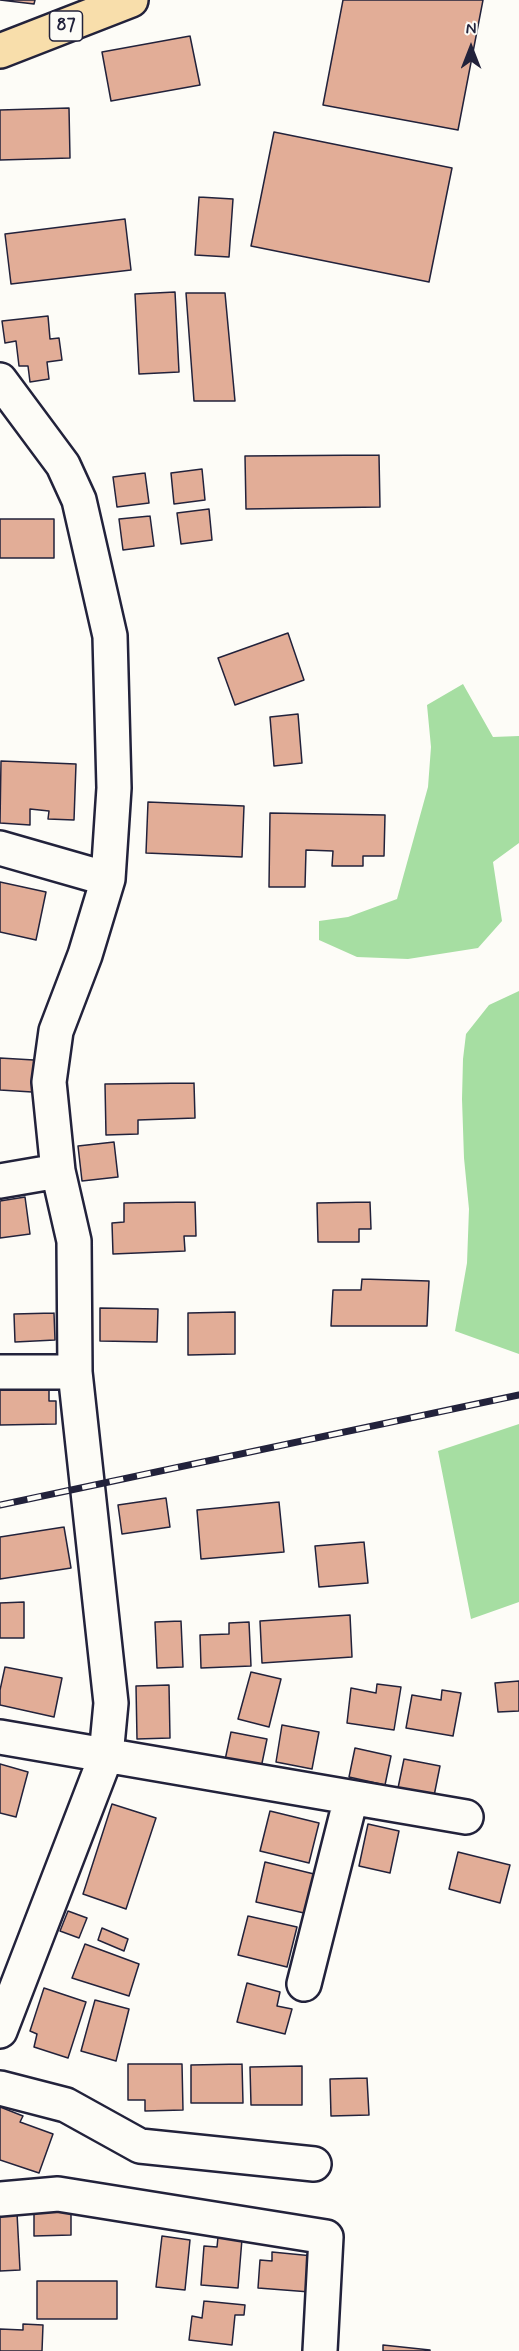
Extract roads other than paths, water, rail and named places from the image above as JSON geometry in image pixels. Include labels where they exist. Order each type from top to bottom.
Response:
[{"type":"main road","name":"87","points":[[0,51],[131,0]]},
{"type":"street","points":[[0,380],[63,465],[79,500],[110,636],[114,788],[108,879],[85,955],[56,1031],[50,1082],[58,1170],[74,1241],[75,1372],[111,1702],[106,1756],[0,2031]]},
{"type":"street","points":[[0,848],[108,879]]},
{"type":"street","points":[[0,1180],[58,1170]]},
{"type":"street","points":[[0,1372],[75,1372]]},
{"type":"street","points":[[0,1737],[466,1817]]},
{"type":"street","points":[[304,1984],[351,1798]]},
{"type":"street","points":[[0,2088],[66,2105],[140,2146],[314,2164]]},
{"type":"street","points":[[0,2199],[58,2194],[327,2237],[320,2351]]},
{"type":"railway","points":[[0,1505],[519,1395]]}]
